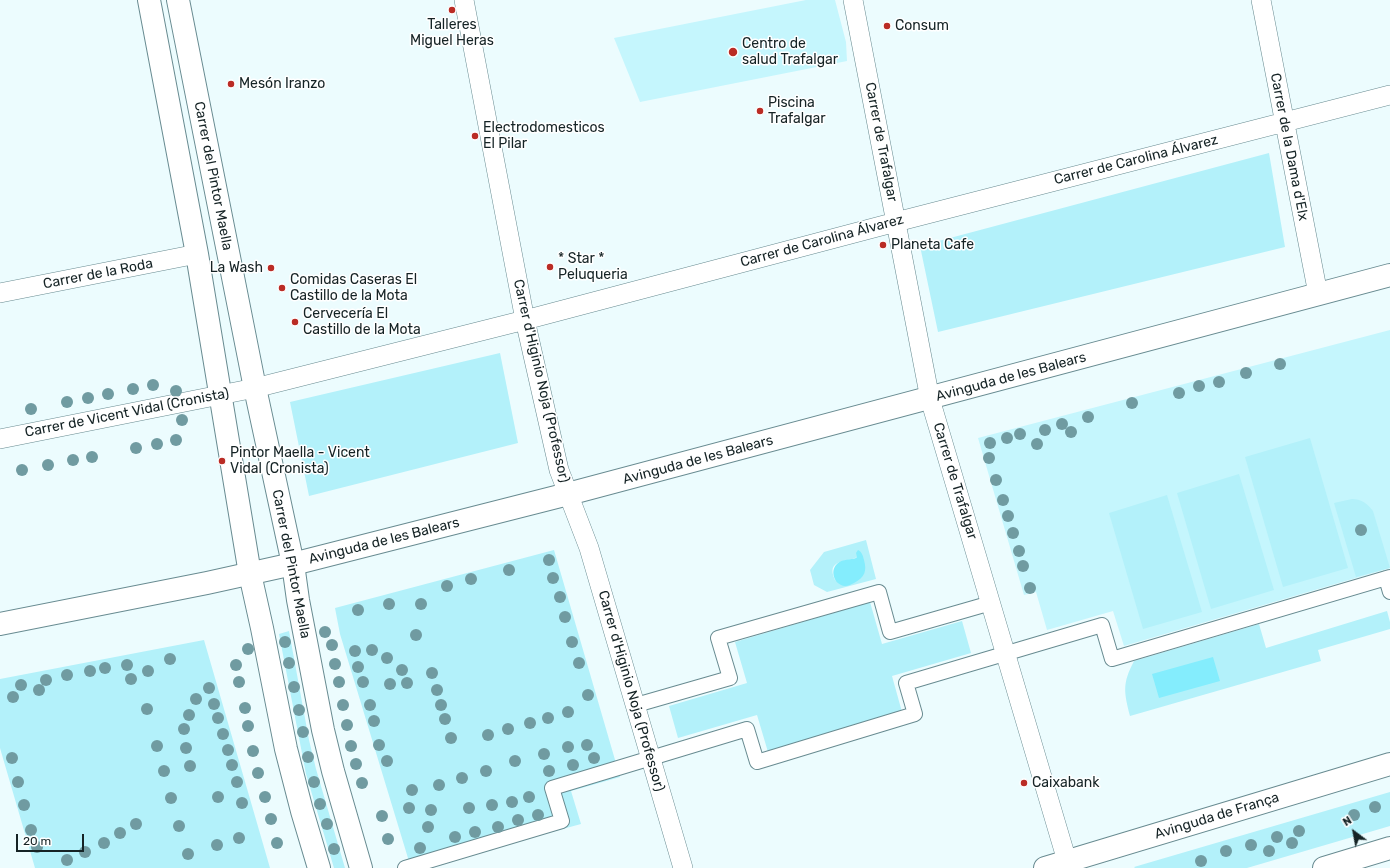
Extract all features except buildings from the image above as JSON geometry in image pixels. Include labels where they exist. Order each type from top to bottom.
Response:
[{"type":"main road","points":[[150,0],[197,254],[250,574],[286,749],[319,868]]},
{"type":"main road","name":"Carrer del Pintor Maella","points":[[178,0],[255,388],[293,564],[298,600],[323,730],[361,868]]},
{"type":"main road","name":"Avinguda de les Balears","points":[[0,624],[293,564],[930,399],[1390,275]]},
{"type":"main road","name":"Avinguda de França","points":[[1045,868],[1390,764]]},
{"type":"main road","points":[[1324,868],[1390,848]]},
{"type":"street","name":"Carrer d'Higinio Noja (Professor)","points":[[464,0],[525,320],[559,470],[589,548],[683,868]]},
{"type":"street","name":"Carrer de Trafalgar","points":[[853,0],[930,399],[1067,861]]},
{"type":"street","name":"Carrer de la Dama d'Elx","points":[[1261,0],[1318,294]]},
{"type":"street","name":"Carrer de Carolina Álvarez","points":[[255,388],[525,320],[896,222],[1390,96]]},
{"type":"street","name":"Carrer de la Roda","points":[[0,293],[197,254]]},
{"type":"street","name":"Carrer de Vicent Vidal (Cronista)","points":[[0,439],[255,388]]},
{"type":"street","points":[[405,868],[562,821],[552,788],[747,729],[757,762],[915,714],[906,683],[1102,625],[1112,659],[1388,578],[1390,592]]},
{"type":"street","points":[[636,705],[730,678],[718,638],[734,633],[879,592],[890,632],[991,603]]},
{"type":"shaded area","name":"Centro de salud Trafalgar","points":[[806,0],[835,0],[846,42],[847,61],[640,102],[614,38]]},
{"type":"shaded area","points":[[1269,153],[1285,247],[938,332],[920,246]]},
{"type":"shaded area","points":[[1390,330],[1390,568],[1124,646],[1113,611],[1047,630],[1036,592],[1024,595],[978,438]]},
{"type":"shaded area","points":[[500,353],[518,443],[309,496],[290,402]]},
{"type":"shaded area","points":[[1310,438],[1348,568],[1283,587],[1245,457]]},
{"type":"shaded area","points":[[1239,474],[1274,590],[1211,609],[1177,493]]},
{"type":"shaded area","points":[[1167,495],[1202,612],[1143,629],[1109,513]]},
{"type":"shaded area","points":[[1352,499],[1364,502],[1373,511],[1390,568],[1356,577],[1334,503]]},
{"type":"shaded area","points":[[866,540],[876,579],[827,592],[814,585],[810,570],[824,552]],"holes":[[[857,557],[846,586],[835,580],[833,568],[839,562]]]},
{"type":"shaded area","points":[[554,550],[620,777],[571,791],[581,824],[482,851],[411,868],[340,634],[335,608]]},
{"type":"shaded area","points":[[858,550],[864,559],[865,571],[863,576],[854,583],[846,586],[841,585],[834,577],[833,573],[835,566],[842,561],[856,558],[856,553]]},
{"type":"shaded area","points":[[870,602],[882,644],[962,621],[971,653],[892,676],[902,712],[768,752],[757,715],[678,738],[669,706],[747,683],[735,642]]},
{"type":"shaded area","points":[[1387,611],[1390,629],[1318,650],[1321,661],[1130,716],[1126,701],[1125,688],[1127,676],[1134,661],[1259,624],[1266,648]]},
{"type":"shaded area","points":[[289,631],[309,740],[345,868],[334,868],[306,774],[279,634]]},
{"type":"shaded area","points":[[204,640],[270,868],[35,868],[0,748],[0,679]]},
{"type":"shaded area","points":[[1213,657],[1220,681],[1159,698],[1152,674]]},
{"type":"shaded area","points":[[1390,792],[1390,826],[1247,868],[1134,867]]},
{"type":"place","name":"Talleres Miguel Heras","points":[[452,10]]},
{"type":"place","name":"Consum","points":[[887,26]]},
{"type":"place","name":"Centro de salud Trafalgar","points":[[733,52]]},
{"type":"place","name":"Mesón Iranzo","points":[[231,84]]},
{"type":"place","name":"Piscina Trafalgar","points":[[760,111]]},
{"type":"place","name":"Electrodomesticos El Pilar","points":[[475,136]]},
{"type":"place","name":"Planeta Cafe","points":[[883,245]]},
{"type":"place","name":"* Star * Peluqueria","points":[[550,267]]},
{"type":"place","name":"La Wash","points":[[271,268]]},
{"type":"place","name":"Comidas Caseras El Castillo de la Mota","points":[[282,288]]},
{"type":"place","name":"Cervecería El Castillo de la Mota","points":[[295,322]]},
{"type":"place","name":"Pintor Maella - Vicent Vidal (Cronista)","points":[[222,461]]},
{"type":"place","name":"Caixabank","points":[[1024,783]]}]
